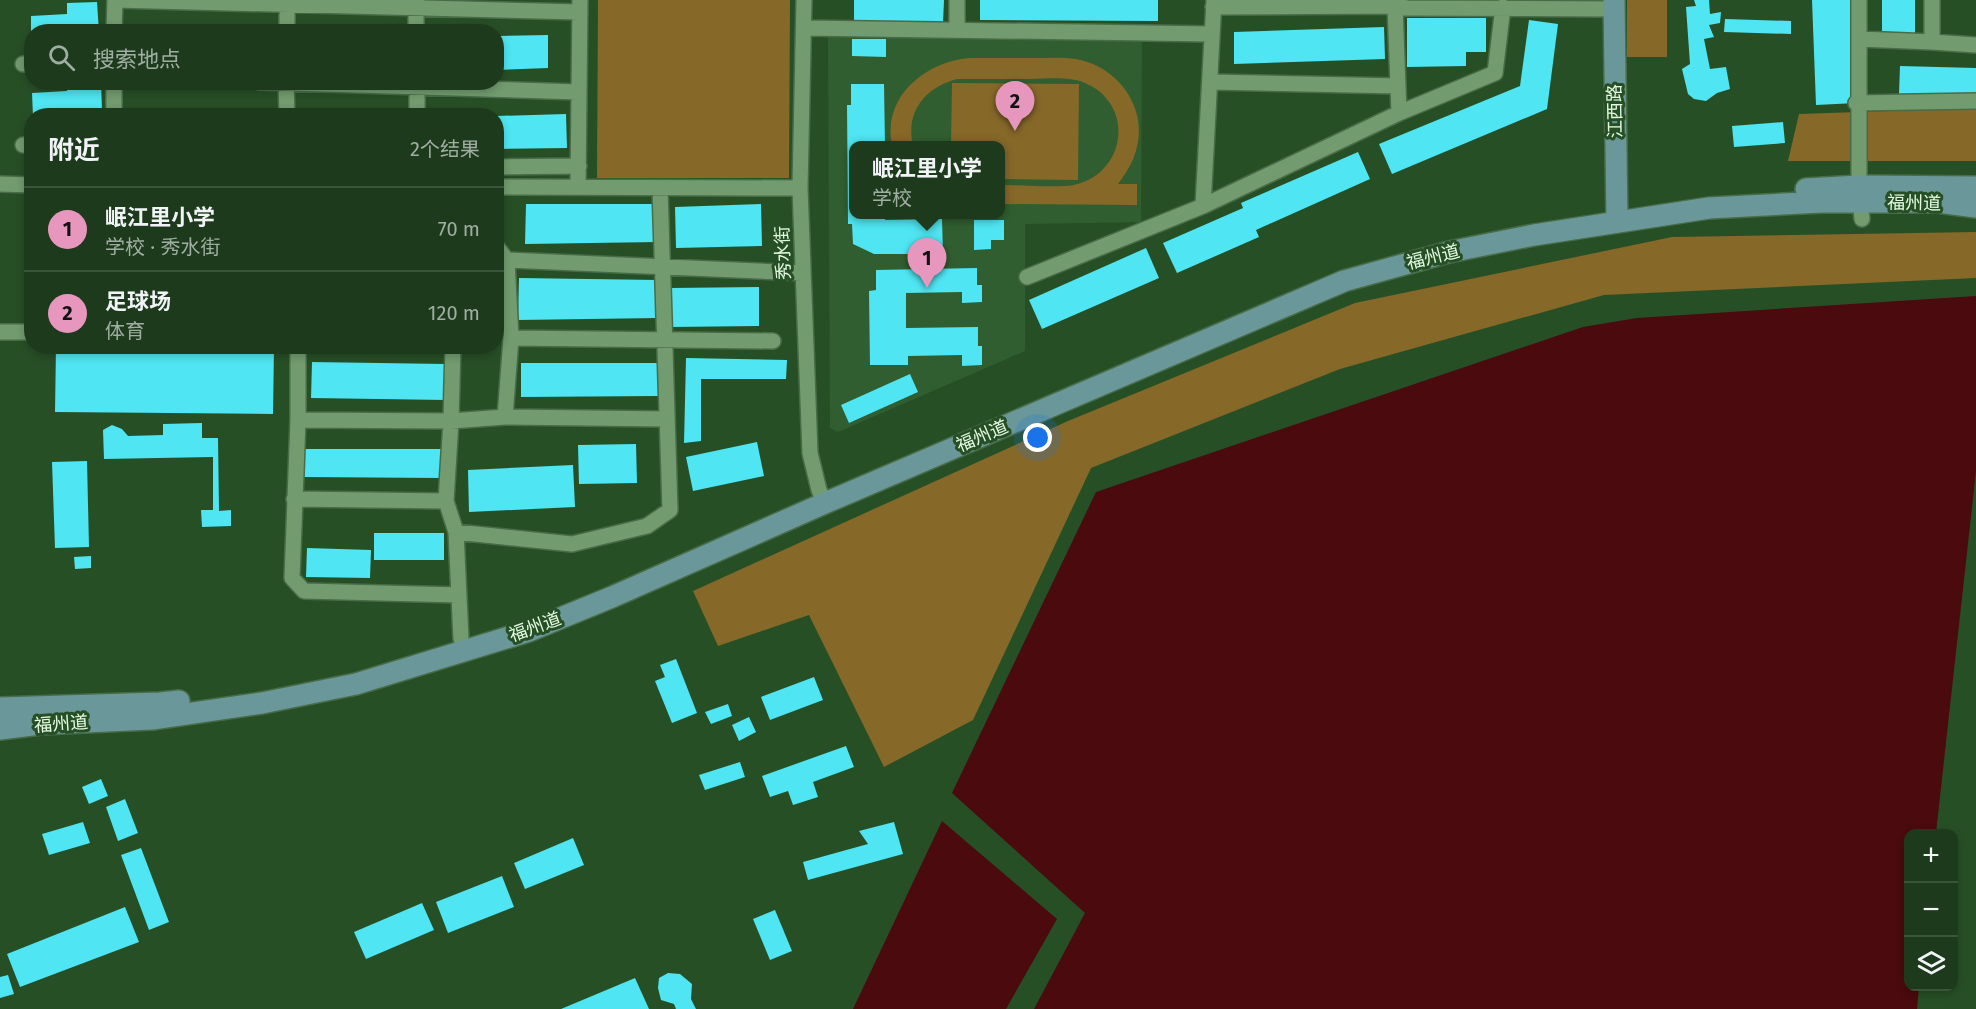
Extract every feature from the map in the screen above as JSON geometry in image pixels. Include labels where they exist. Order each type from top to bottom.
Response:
[{"type":"main road","name":"江西路","points":[[1614,5],[1616,215]]},
{"type":"main road","name":"福州道","points":[[1861,202],[1976,187]]},
{"type":"main road","name":"福州道","points":[[0,708],[160,703],[275,688],[379,665],[526,619],[822,496],[1330,274],[1486,231],[1616,215],[1712,193],[1861,202],[1938,202],[1976,207]]},
{"type":"main road","name":"福州道","points":[[0,729],[40,724],[152,718],[262,703],[356,684],[529,631],[612,597],[822,496]]},
{"type":"street","points":[[114,24],[115,0],[580,6],[578,188]]},
{"type":"street","name":"秀水街","points":[[804,0],[800,188],[803,273],[810,453],[822,496]]},
{"type":"street","points":[[957,0],[957,30]]},
{"type":"street","points":[[1859,0],[1858,103],[1861,202]]},
{"type":"street","points":[[1932,0],[1932,42]]},
{"type":"street","points":[[286,24],[287,3]]},
{"type":"street","points":[[1203,206],[1214,3],[1503,7],[1614,5]]},
{"type":"street","points":[[416,4],[416,24]]},
{"type":"street","points":[[1399,114],[1398,86],[1403,5]]},
{"type":"street","points":[[1027,277],[1203,206],[1399,114],[1496,73],[1503,7]]},
{"type":"street","points":[[804,28],[1212,34]]},
{"type":"street","points":[[1859,39],[1976,45]]},
{"type":"street","points":[[1210,82],[1398,86]]},
{"type":"street","points":[[504,89],[579,92]]},
{"type":"street","points":[[114,90],[114,108]]},
{"type":"street","points":[[286,90],[287,108]]},
{"type":"street","points":[[417,90],[417,108]]},
{"type":"street","points":[[1858,103],[1976,101]]},
{"type":"street","points":[[504,167],[579,166]]},
{"type":"street","points":[[0,184],[24,185]]},
{"type":"street","points":[[504,187],[800,188]]},
{"type":"street","points":[[456,532],[572,544],[647,525],[670,510],[660,188]]},
{"type":"street","points":[[504,256],[507,260],[511,338],[505,417]]},
{"type":"street","points":[[507,260],[803,273]]},
{"type":"street","points":[[0,332],[24,332]]},
{"type":"street","points":[[511,338],[773,341]]},
{"type":"street","points":[[298,354],[292,578],[304,591],[459,595]]},
{"type":"street","points":[[453,354],[446,501],[456,532],[461,639]]},
{"type":"street","points":[[298,420],[451,421],[505,417],[667,419]]},
{"type":"street","points":[[294,499],[446,501]]},
{"type":"shaded area","points":[[598,0],[790,0],[789,178],[597,178]]},
{"type":"shaded area","points":[[1627,0],[1667,0],[1667,57],[1627,57]]},
{"type":"shaded area","points":[[828,36],[1142,38],[1141,222],[1025,224],[1025,351],[838,432],[830,428]]},
{"type":"shaded area","points":[[969,58],[1076,59],[1097,66],[1115,78],[1134,104],[1139,125],[1136,152],[1118,184],[1137,184],[1137,205],[1005,204],[1005,185],[1074,185],[1092,178],[1105,167],[1114,153],[1118,137],[1117,121],[1112,106],[1101,93],[1085,83],[1072,79],[957,79],[936,88],[920,103],[912,122],[912,141],[892,141],[891,128],[900,97],[923,75],[953,61]]},
{"type":"shaded area","points":[[952,83],[1079,84],[1078,180],[1005,179],[1005,141],[951,141]]},
{"type":"shaded area","points":[[1976,108],[1976,161],[1788,161],[1799,114]]},
{"type":"shaded area","points":[[1976,232],[1976,278],[1604,295],[1340,369],[1091,468],[973,720],[884,767],[809,615],[718,646],[693,591],[1068,421],[1355,303],[1672,237]]},
{"type":"shaded area","points":[[1976,296],[1976,471],[1936,829],[1904,829],[1904,991],[1919,991],[1917,1009],[1034,1009],[1085,913],[952,793],[1096,492],[1583,327],[1637,318]]},
{"type":"shaded area","points":[[942,821],[1057,919],[1006,1009],[853,1009]]},
{"type":"building","points":[[854,0],[944,0],[943,23],[854,21]]},
{"type":"building","points":[[980,0],[1158,0],[1158,21],[980,20]]},
{"type":"building","points":[[1694,0],[1709,0],[1710,14],[1721,12],[1720,23],[1709,25],[1714,37],[1704,39],[1710,69],[1726,67],[1730,89],[1717,93],[1706,101],[1694,99],[1688,94],[1682,69],[1690,64],[1686,7],[1696,6]]},
{"type":"building","points":[[1812,0],[1852,0],[1856,103],[1816,105]]},
{"type":"building","points":[[1882,0],[1915,0],[1915,34],[1882,35]]},
{"type":"building","points":[[97,2],[98,24],[31,24],[31,16],[67,14],[67,3]]},
{"type":"building","points":[[1407,18],[1486,18],[1486,52],[1466,52],[1466,66],[1407,67]]},
{"type":"building","points":[[1725,19],[1791,21],[1791,34],[1724,32]]},
{"type":"building","points":[[1529,20],[1558,24],[1547,109],[1392,174],[1379,144],[1520,86]]},
{"type":"building","points":[[1384,27],[1385,59],[1234,64],[1234,32]]},
{"type":"building","points":[[548,35],[548,68],[504,70],[504,36]]},
{"type":"building","points":[[852,39],[886,39],[886,57],[852,56]]},
{"type":"building","points":[[1900,66],[1976,68],[1976,96],[1899,94]]},
{"type":"building","points":[[851,84],[884,84],[885,141],[849,141],[849,219],[942,219],[943,254],[874,254],[853,244],[852,224],[848,224],[847,105],[851,105]]},
{"type":"building","points":[[101,90],[102,108],[33,108],[32,93]]},
{"type":"building","points":[[566,114],[567,148],[504,149],[504,116]]},
{"type":"building","points":[[1783,122],[1785,143],[1734,147],[1732,126]]},
{"type":"building","points":[[1358,152],[1370,179],[1256,230],[1259,237],[1177,273],[1163,243],[1243,208],[1241,203]]},
{"type":"building","points":[[526,204],[656,204],[658,242],[525,244]]},
{"type":"building","points":[[761,204],[762,246],[676,248],[675,207]]},
{"type":"building","points":[[974,220],[1004,220],[1004,240],[991,240],[991,249],[974,250]]},
{"type":"building","points":[[1146,248],[1159,278],[1042,329],[1029,300]]},
{"type":"building","points":[[977,268],[977,285],[982,285],[982,302],[962,303],[962,292],[906,293],[906,328],[978,327],[978,346],[982,346],[982,365],[962,366],[962,355],[908,356],[908,365],[870,365],[869,291],[876,290],[876,270]]},
{"type":"building","points":[[519,278],[658,280],[658,318],[518,320]]},
{"type":"building","points":[[759,287],[759,326],[671,327],[671,288]]},
{"type":"building","points":[[56,354],[274,354],[273,414],[55,412]]},
{"type":"building","points":[[686,358],[787,360],[786,379],[701,379],[701,441],[684,443]]},
{"type":"building","points":[[312,362],[446,364],[446,400],[311,398]]},
{"type":"building","points":[[521,363],[658,363],[658,396],[521,397]]},
{"type":"building","points":[[910,374],[918,392],[849,423],[841,405]]},
{"type":"building","points":[[202,423],[202,438],[218,438],[219,511],[231,510],[231,526],[202,527],[201,510],[213,510],[213,457],[104,459],[103,430],[112,425],[122,429],[128,436],[163,435],[163,424]]},
{"type":"building","points":[[757,442],[764,476],[693,491],[686,457]]},
{"type":"building","points":[[636,444],[637,483],[579,484],[578,445]]},
{"type":"building","points":[[305,449],[441,449],[441,478],[304,477]]},
{"type":"building","points":[[87,461],[89,547],[55,548],[52,462]]},
{"type":"building","points":[[573,465],[575,507],[469,512],[468,470]]},
{"type":"building","points":[[374,533],[444,533],[444,560],[374,560]]},
{"type":"building","points":[[307,548],[371,550],[370,578],[306,577]]},
{"type":"building","points":[[91,556],[91,568],[75,569],[74,557]]},
{"type":"building","points":[[676,659],[697,713],[672,723],[655,681],[665,677],[660,665]]},
{"type":"building","points":[[814,677],[823,700],[770,720],[761,697]]},
{"type":"building","points":[[728,704],[732,716],[711,724],[705,712]]},
{"type":"building","points":[[749,717],[756,732],[739,741],[732,725]]},
{"type":"building","points":[[846,746],[854,767],[813,782],[818,797],[793,805],[788,791],[770,797],[762,776]]},
{"type":"building","points":[[740,762],[745,777],[705,790],[699,775]]},
{"type":"building","points":[[101,779],[108,796],[89,804],[82,787]]},
{"type":"building","points":[[125,799],[138,833],[118,841],[106,807]]},
{"type":"building","points":[[83,822],[90,843],[49,855],[42,834]]},
{"type":"building","points":[[894,822],[903,854],[808,880],[803,862],[868,844],[859,831]]},
{"type":"building","points":[[573,838],[584,865],[525,889],[514,863]]},
{"type":"building","points":[[141,848],[169,922],[149,930],[121,855]]},
{"type":"building","points":[[502,876],[514,907],[448,933],[436,902]]},
{"type":"building","points":[[422,903],[434,930],[366,959],[354,932]]},
{"type":"building","points":[[125,907],[139,942],[20,987],[7,954]]},
{"type":"building","points":[[775,910],[792,951],[770,960],[753,919]]},
{"type":"building","points":[[668,973],[680,974],[692,984],[691,999],[696,1009],[676,1009],[674,1004],[661,1000],[658,988],[659,978]]},
{"type":"building","points":[[8,975],[14,994],[0,998],[0,977]]},
{"type":"building","points":[[635,978],[649,1009],[561,1009]]},
{"type":"place","name":"足球场","points":[[1015,131]]},
{"type":"place","name":"岷江里小学","points":[[927,288]]}]
